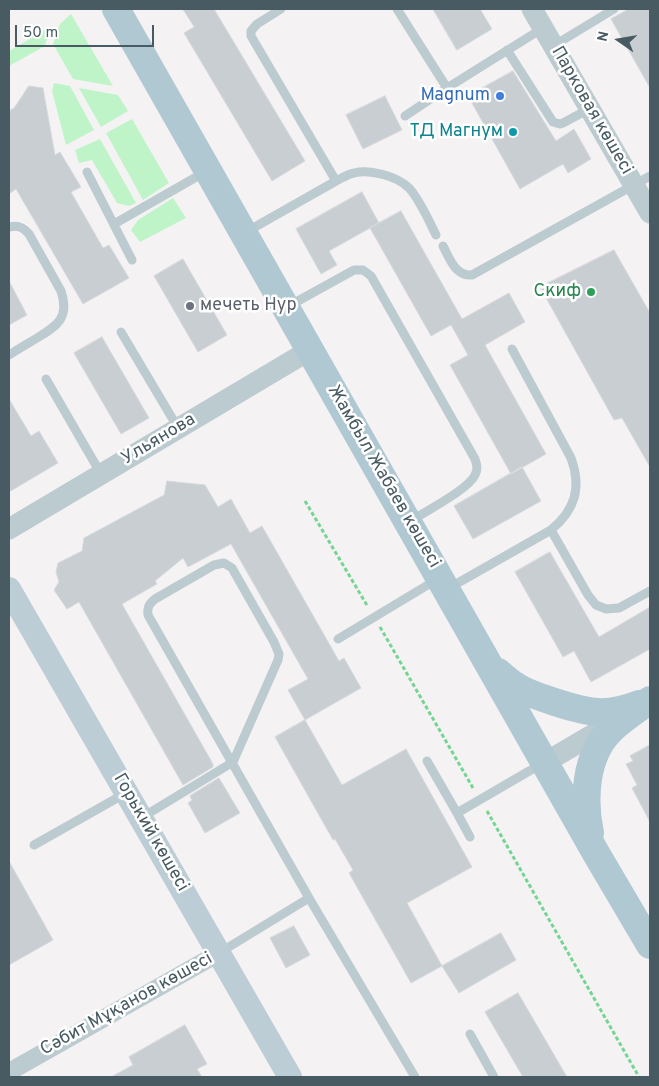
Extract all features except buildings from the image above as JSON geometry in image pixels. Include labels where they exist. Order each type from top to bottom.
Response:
[{"type":"main road","name":"Жамбыл Жабаев көшесі","points":[[116,9],[650,945]]},
{"type":"main road","name":"Горький көшесі","points":[[9,589],[290,1077]]},
{"type":"main road","points":[[490,665],[507,680],[527,692],[584,710],[613,711],[625,709],[650,700]]},
{"type":"main road","points":[[597,855],[592,840],[587,811],[591,766],[599,746],[611,730],[650,700]]},
{"type":"street","name":"Парковая көшесі","points":[[532,9],[589,108],[642,181],[650,213]]},
{"type":"street","name":"Ульянова","points":[[9,529],[310,350]]},
{"type":"street","points":[[546,762],[650,700]]},
{"type":"street","name":"Сәбит Мұқанов көшесі","points":[[9,1072],[219,953]]},
{"type":"lane","points":[[281,9],[257,24],[251,31],[251,36],[336,181]]},
{"type":"lane","points":[[397,9],[447,88]]},
{"type":"lane","points":[[405,116],[507,50],[548,37],[614,9]]},
{"type":"lane","points":[[507,50],[553,122],[560,124],[589,108]]},
{"type":"lane","points":[[114,224],[208,171]]},
{"type":"lane","points":[[87,172],[132,260]]},
{"type":"lane","points":[[244,234],[336,181],[352,173],[359,172],[381,175],[401,182],[409,188],[436,235]]},
{"type":"lane","points":[[443,246],[458,272],[472,275],[642,181]]},
{"type":"lane","points":[[9,227],[18,226],[29,234],[61,291],[64,300],[64,312],[60,322],[52,329],[9,355]]},
{"type":"lane","points":[[286,308],[354,270],[363,270],[370,276],[475,459],[477,466],[476,474],[466,486],[409,522]]},
{"type":"lane","points":[[122,332],[178,428]]},
{"type":"lane","points":[[338,639],[551,530],[562,522],[570,511],[575,497],[576,482],[571,458],[512,349]]},
{"type":"lane","points":[[46,379],[101,474]]},
{"type":"lane","points":[[551,530],[588,595],[596,605],[606,609],[619,608],[650,591]]},
{"type":"lane","points":[[141,818],[233,762],[276,666],[279,654],[278,648],[232,568],[224,562],[219,562],[155,599],[148,609],[151,620],[233,762],[310,898],[416,1077]]},
{"type":"lane","points":[[427,761],[470,837]]},
{"type":"lane","points":[[456,813],[546,762]]},
{"type":"lane","points":[[34,844],[126,792]]},
{"type":"lane","points":[[219,953],[310,898]]},
{"type":"lane","points":[[470,1034],[494,1077]]},
{"type":"green space","points":[[71,14],[113,86],[73,79],[53,44],[60,24]]},
{"type":"green space","points":[[50,27],[45,46],[9,66],[9,51]]},
{"type":"green space","points":[[54,83],[70,86],[94,130],[66,145],[52,91]]},
{"type":"green space","points":[[79,88],[118,95],[128,111],[101,127]]},
{"type":"green space","points":[[132,119],[169,183],[143,200],[106,133]]},
{"type":"green space","points":[[100,139],[136,203],[129,206],[117,203],[92,160],[79,163],[75,150]]},
{"type":"green space","points":[[173,198],[186,218],[140,242],[131,230],[138,220]]},
{"type":"place","name":"Magnum","points":[[500,96]]},
{"type":"place","name":"ТД Магнум","points":[[513,132]]},
{"type":"place","name":"Скиф","points":[[591,292]]},
{"type":"place","name":"мечеть Нур","points":[[190,306]]}]
